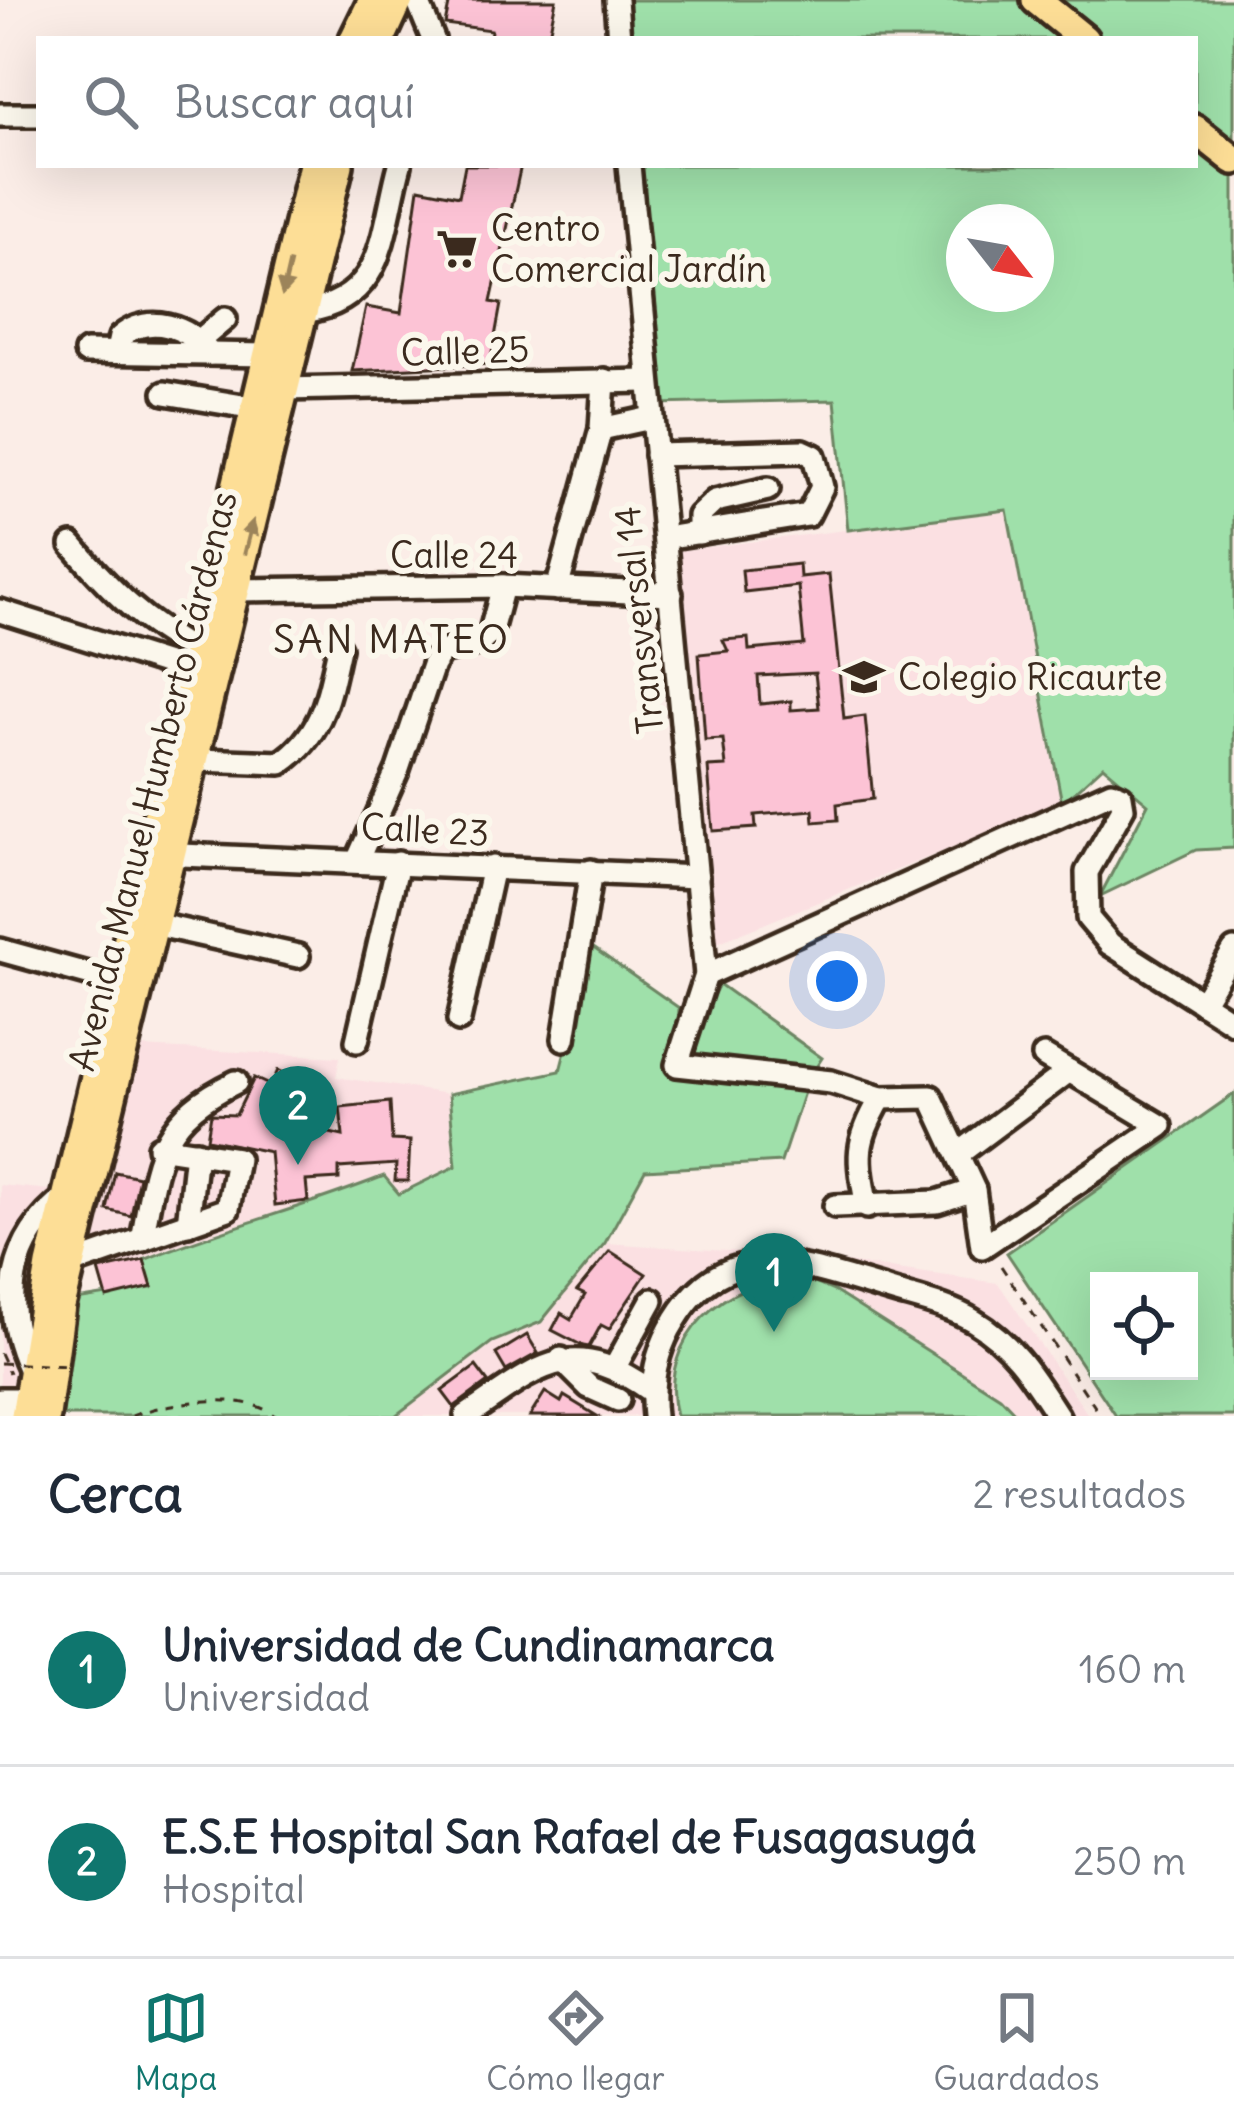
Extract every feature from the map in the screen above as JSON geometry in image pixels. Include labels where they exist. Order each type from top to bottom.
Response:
[{"type":"main road","points":[[356,36],[373,0]]},
{"type":"main road","points":[[382,36],[400,0]]},
{"type":"main road","points":[[1036,0],[1080,36]]},
{"type":"main road","points":[[1198,131],[1234,160]]},
{"type":"main road","name":"Avenida Manuel Humberto Cárdenas","points":[[24,1408],[29,1367],[158,926],[162,854],[312,168]]},
{"type":"main road","name":"Avenida Manuel Humberto Cárdenas","points":[[24,1408],[60,1267],[67,1196],[120,983],[197,760],[202,668],[236,590],[338,168]]},
{"type":"street","points":[[417,0],[432,36]]},
{"type":"street","points":[[616,0],[619,36]]},
{"type":"street","points":[[0,115],[36,115]]},
{"type":"street","name":"Transversal 14","points":[[629,168],[706,976],[676,1065],[831,1082],[881,1098]]},
{"type":"street","points":[[303,312],[332,308],[367,280],[399,170]]},
{"type":"street","points":[[205,347],[225,319]]},
{"type":"street","points":[[86,352],[117,351],[120,337],[150,325],[191,333],[205,347],[268,356]]},
{"type":"street","points":[[557,589],[601,429],[604,380]]},
{"type":"street","name":"Calle 25","points":[[284,389],[646,381]]},
{"type":"street","points":[[165,393],[256,409]]},
{"type":"street","points":[[601,429],[651,418]]},
{"type":"street","points":[[656,455],[771,449],[814,456],[822,487],[808,514],[665,538]]},
{"type":"street","points":[[699,532],[699,517],[715,501],[768,489]]},
{"type":"street","points":[[72,545],[124,606],[202,668]]},
{"type":"street","points":[[358,860],[398,769],[433,665],[441,652],[481,641],[491,631],[503,586]]},
{"type":"street","name":"Calle 24","points":[[236,590],[503,586],[671,594]]},
{"type":"street","points":[[0,611],[202,668]]},
{"type":"street","points":[[197,760],[281,764],[289,758],[321,724],[339,648]]},
{"type":"street","points":[[706,976],[1111,792],[1121,796],[1123,808],[1087,872],[1088,918],[1110,944],[1234,1023]]},
{"type":"street","name":"Calle 23","points":[[162,854],[697,877]]},
{"type":"street","points":[[357,1041],[398,862]]},
{"type":"street","points":[[459,1020],[493,867]]},
{"type":"street","points":[[563,1039],[591,871]]},
{"type":"street","points":[[158,926],[298,956]]},
{"type":"street","points":[[0,950],[120,983]]},
{"type":"street","points":[[1202,1003],[1234,950]]},
{"type":"street","points":[[867,1207],[857,1153],[860,1136],[881,1098],[931,1096],[961,1152],[974,1190],[982,1247],[1161,1126],[1044,1056]]},
{"type":"street","points":[[961,1152],[1069,1071]]},
{"type":"street","points":[[142,1240],[159,1147],[191,1108],[236,1082]]},
{"type":"street","points":[[60,1267],[228,1209],[238,1162],[159,1147]]},
{"type":"street","points":[[188,1224],[196,1152]]},
{"type":"street","points":[[836,1206],[937,1202],[974,1190]]},
{"type":"street","points":[[29,1367],[6,1332],[6,1289],[27,1233],[67,1196]]},
{"type":"street","points":[[654,1416],[657,1358],[684,1304],[717,1274],[740,1264],[808,1267],[972,1319],[1020,1358],[1058,1416]]},
{"type":"street","points":[[618,1368],[652,1300]]},
{"type":"street","points":[[618,1368],[657,1358]]},
{"type":"street","points":[[561,1359],[589,1387],[618,1400]]},
{"type":"street","points":[[466,1416],[534,1370],[561,1359],[590,1359],[618,1368],[652,1392]]},
{"type":"path","points":[[1001,1266],[1101,1416]]},
{"type":"path","points":[[0,1352],[24,1408]]},
{"type":"path","points":[[0,1363],[69,1366]]},
{"type":"path","points":[[132,1416],[224,1402],[264,1407],[275,1416]]},
{"type":"shaded area","name":"Colegio Ricaurte","points":[[1007,510],[1062,803],[717,943],[676,551]]},
{"type":"shaded area","points":[[140,1047],[340,1057],[336,1077],[449,1094],[496,1084],[474,1271],[158,1286],[107,1298],[90,1235]]},
{"type":"shaded area","points":[[0,1185],[60,1191],[20,1393],[0,1393]]},
{"type":"shaded area","points":[[605,1243],[803,1256],[998,1283],[1089,1416],[395,1416],[492,1342],[541,1322]]},
{"type":"green space","points":[[621,0],[1022,0],[1067,36],[624,36]]},
{"type":"green space","points":[[1052,0],[1234,0],[1234,148],[1198,119],[1198,36],[1095,36]]},
{"type":"green space","points":[[1198,142],[1234,171],[1234,848],[1196,850],[1100,896],[1148,804],[1103,766],[1062,803],[1007,510],[848,530],[835,400],[655,404],[635,168],[1198,168]]},
{"type":"green space","points":[[592,947],[679,1008],[677,1054],[682,1055],[719,984],[822,1058],[808,1080],[781,1162],[645,1170],[605,1243],[541,1322],[492,1342],[395,1416],[54,1416],[70,1301],[151,1288],[144,1260],[204,1238],[384,1176],[399,1194],[456,1166],[449,1094],[560,1071]]},
{"type":"green space","points":[[1234,1094],[1234,1416],[1116,1416],[1092,1380],[1198,1380],[1198,1272],[1090,1272],[1090,1377],[1007,1253]]},
{"type":"green space","points":[[801,1277],[834,1291],[1000,1397],[1018,1416],[676,1416],[677,1361],[703,1317],[747,1288]]},
{"type":"building","points":[[450,0],[556,0],[549,36],[490,36],[491,30],[445,24]]},
{"type":"building","name":"Centro Comercial Jardín","points":[[464,168],[520,168],[491,302],[501,304],[490,364],[352,371],[366,307],[401,313],[419,188],[459,196]]},
{"type":"building","points":[[799,564],[800,577],[829,574],[844,719],[865,716],[873,799],[837,804],[838,820],[814,822],[813,810],[755,815],[756,828],[713,831],[708,767],[726,766],[723,739],[705,740],[699,654],[728,651],[723,640],[748,638],[749,650],[804,645],[798,586],[744,592],[742,570]],"holes":[[[815,673],[819,708],[791,710],[791,701],[760,704],[758,676]]]},
{"type":"building","points":[[278,1070],[296,1079],[299,1071],[326,1086],[308,1128],[343,1136],[340,1107],[390,1102],[392,1140],[410,1141],[408,1181],[395,1181],[396,1164],[339,1168],[339,1179],[306,1181],[308,1201],[275,1205],[270,1152],[207,1139],[211,1114],[236,1115],[254,1078],[271,1086]]},
{"type":"building","points":[[115,1172],[139,1177],[131,1216],[107,1210]]},
{"type":"building","points":[[610,1251],[646,1274],[609,1329],[601,1325],[589,1347],[583,1346],[552,1330],[561,1313],[571,1319],[585,1295],[577,1291]]},
{"type":"building","points":[[144,1260],[152,1287],[107,1298],[99,1270]]},
{"type":"building","points":[[527,1335],[538,1353],[506,1371],[496,1354]]},
{"type":"building","points":[[476,1366],[488,1382],[454,1407],[442,1391]]},
{"type":"building","points":[[545,1392],[561,1402],[564,1396],[597,1416],[530,1416]]},
{"type":"place","name":"Centro Comercial Jardín","points":[[457,249]]},
{"type":"place","name":"Colegio Ricaurte","points":[[864,677]]},
{"type":"place","name":"E.S.E Hospital San Rafael de Fusagasugá","points":[[298,1165]]},
{"type":"place","name":"Universidad de Cundinamarca","points":[[774,1332]]},
{"type":"district","name":"SAN MATEO","points":[[392,639]]}]
